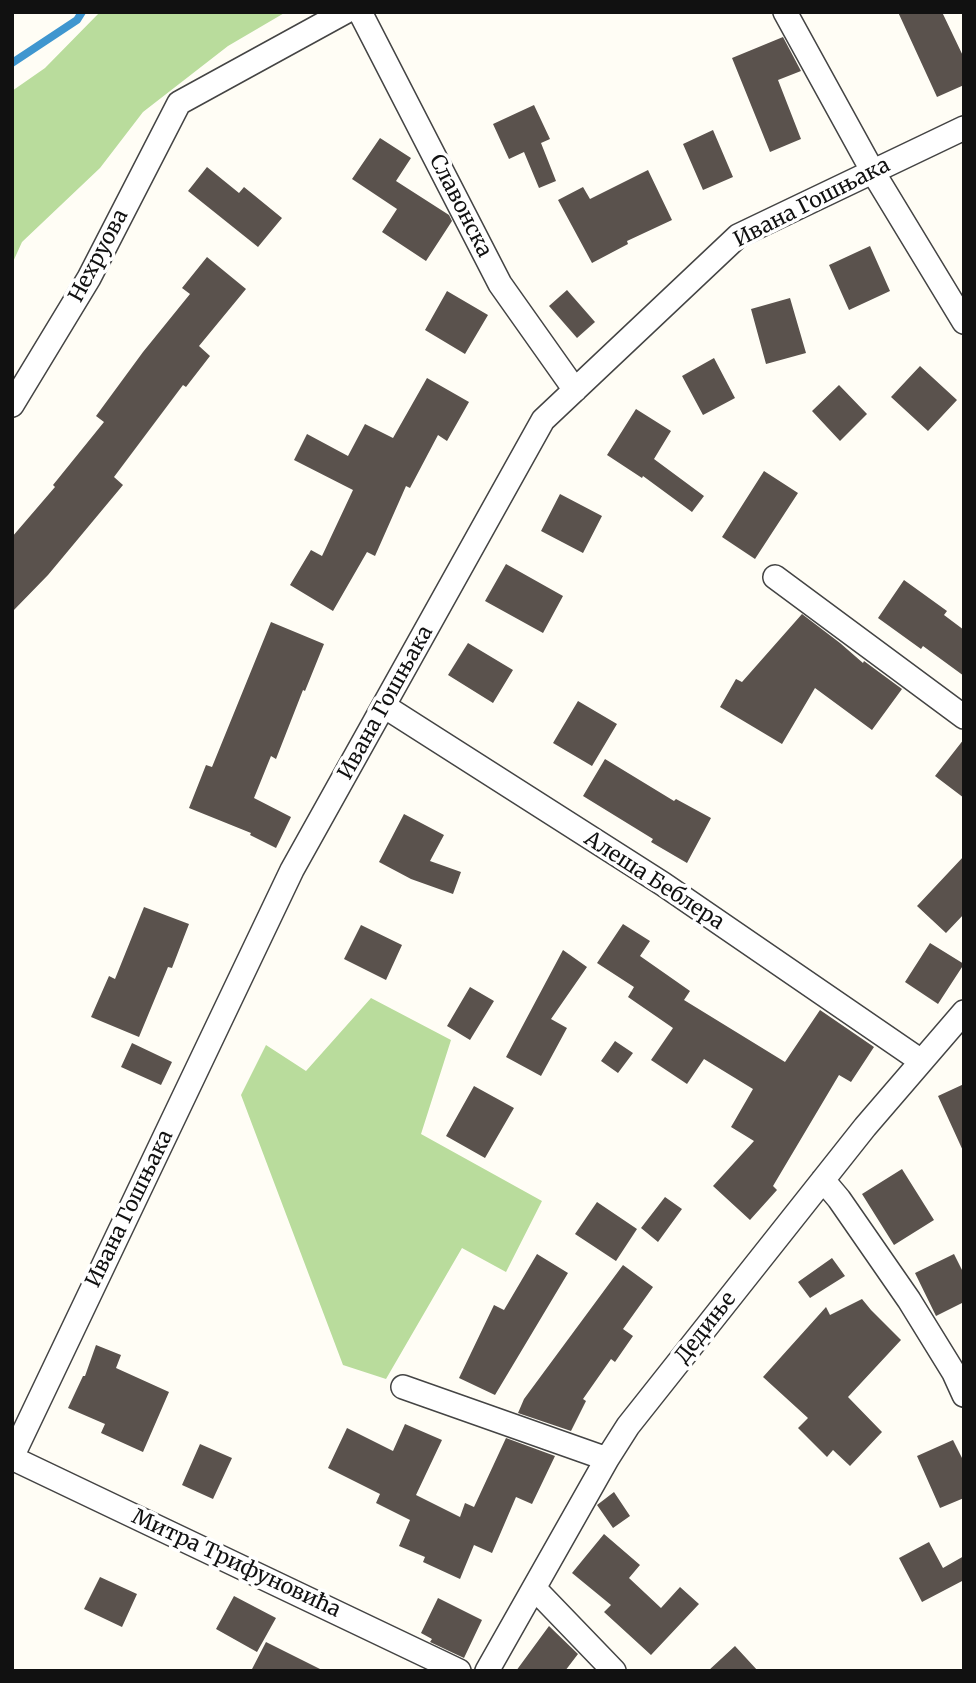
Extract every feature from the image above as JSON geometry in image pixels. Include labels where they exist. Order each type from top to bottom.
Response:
[{"type":"street","name":"Нехруова","points":[[12,405],[89,278],[179,103],[345,12]]},
{"type":"street","name":"Славонска","points":[[360,12],[500,284],[575,390]]},
{"type":"street","points":[[785,12],[873,172],[964,322]]},
{"type":"street","name":"Ивана Гошњака","points":[[12,1457],[292,870],[543,420],[738,236],[964,128]]},
{"type":"street","points":[[775,577],[964,717]]},
{"type":"street","name":"Алеша Беблера","points":[[384,706],[663,884],[921,1061]]},
{"type":"street","name":"Дедиње","points":[[487,1671],[628,1426],[865,1127],[964,1012]]},
{"type":"street","points":[[823,1180],[909,1300],[954,1373],[964,1395]]},
{"type":"street","points":[[403,1387],[607,1459]]},
{"type":"street","name":"Митра Трифуновића","points":[[12,1457],[459,1671]]},
{"type":"street","points":[[535,1589],[614,1671]]},
{"type":"green space","points":[[100,12],[286,12],[228,46],[143,112],[100,168],[22,242],[12,264],[12,91],[45,68]]},
{"type":"green space","points":[[371,998],[451,1040],[421,1134],[542,1201],[506,1272],[462,1248],[386,1379],[343,1365],[241,1095],[266,1045],[306,1071]]},
{"type":"building","points":[[898,12],[942,12],[964,58],[964,85],[937,97]]},
{"type":"building","points":[[783,37],[801,71],[778,80],[801,139],[770,152],[732,58]]},
{"type":"building","points":[[534,105],[550,139],[541,143],[556,181],[539,188],[524,152],[509,159],[493,124]]},
{"type":"building","points":[[713,130],[733,177],[703,190],[683,144]]},
{"type":"building","points":[[380,138],[411,158],[396,181],[449,215],[452,221],[426,261],[382,232],[397,209],[352,179]]},
{"type":"building","points":[[207,167],[239,193],[244,187],[282,218],[258,247],[188,191]]},
{"type":"building","points":[[648,170],[672,220],[627,241],[628,244],[592,263],[558,200],[583,187],[590,199]]},
{"type":"building","points":[[870,246],[890,291],[849,310],[829,265]]},
{"type":"building","points":[[207,257],[246,289],[199,346],[210,356],[186,387],[183,385],[114,477],[123,485],[48,575],[12,612],[12,537],[55,487],[53,485],[104,422],[96,416],[190,294],[182,288]]},
{"type":"building","points":[[567,290],[595,322],[577,338],[549,306]]},
{"type":"building","points":[[447,291],[488,315],[465,354],[425,330]]},
{"type":"building","points":[[790,298],[806,353],[766,364],[751,309]]},
{"type":"building","points":[[714,358],[735,398],[703,415],[682,376]]},
{"type":"building","points":[[920,366],[957,400],[928,431],[891,397]]},
{"type":"building","points":[[427,378],[469,402],[447,441],[438,435],[410,488],[406,486],[375,556],[367,552],[333,611],[290,585],[311,550],[322,556],[353,490],[294,460],[307,434],[348,456],[365,424],[393,438]]},
{"type":"building","points":[[839,385],[867,414],[840,441],[812,411]]},
{"type":"building","points":[[636,409],[671,431],[654,459],[704,496],[692,512],[643,476],[642,478],[607,455]]},
{"type":"building","points":[[764,471],[798,493],[755,559],[722,537]]},
{"type":"building","points":[[560,494],[602,516],[583,553],[541,531]]},
{"type":"building","points":[[506,564],[563,596],[543,633],[485,601]]},
{"type":"building","points":[[904,580],[947,611],[944,615],[964,630],[964,676],[878,618]]},
{"type":"building","points":[[802,614],[863,663],[864,661],[902,689],[872,730],[815,688],[782,744],[720,707],[736,679],[742,682]]},
{"type":"building","points":[[271,622],[324,644],[276,759],[271,756],[254,798],[291,817],[276,848],[250,835],[251,833],[189,808],[206,765],[212,767]]},
{"type":"building","points":[[468,643],[513,670],[493,703],[448,675]]},
{"type":"building","points":[[578,701],[617,724],[592,766],[553,743]]},
{"type":"building","points":[[964,739],[964,798],[935,776]]},
{"type":"building","points":[[605,759],[674,801],[676,799],[711,818],[687,863],[583,796]]},
{"type":"building","points":[[404,814],[444,835],[430,861],[461,872],[453,894],[411,879],[379,862]]},
{"type":"building","points":[[964,856],[964,914],[946,933],[917,906]]},
{"type":"building","points":[[144,907],[189,924],[172,968],[168,967],[139,1037],[91,1017],[109,976],[115,979]]},
{"type":"building","points":[[623,924],[650,941],[640,956],[690,991],[684,1000],[785,1062],[820,1010],[874,1047],[851,1082],[839,1075],[773,1186],[777,1190],[750,1220],[713,1186],[754,1141],[731,1127],[753,1089],[704,1059],[687,1084],[651,1060],[673,1028],[628,997],[634,987],[597,963]]},
{"type":"building","points":[[361,925],[402,945],[386,980],[344,959]]},
{"type":"building","points":[[930,943],[964,964],[938,1004],[905,982]]},
{"type":"building","points":[[563,950],[587,967],[551,1019],[567,1028],[541,1076],[506,1057]]},
{"type":"building","points":[[470,987],[494,1001],[470,1040],[447,1026]]},
{"type":"building","points":[[615,1041],[633,1053],[618,1073],[601,1061]]},
{"type":"building","points":[[132,1043],[172,1062],[161,1085],[121,1067]]},
{"type":"building","points":[[964,1084],[964,1153],[938,1096]]},
{"type":"building","points":[[474,1086],[514,1108],[485,1158],[446,1136]]},
{"type":"building","points":[[902,1169],[934,1220],[894,1245],[862,1194]]},
{"type":"building","points":[[665,1197],[682,1209],[658,1242],[641,1228]]},
{"type":"building","points":[[597,1202],[637,1229],[616,1261],[575,1234]]},
{"type":"building","points":[[537,1254],[568,1273],[495,1395],[459,1378],[494,1305],[504,1310]]},
{"type":"building","points":[[954,1254],[964,1274],[964,1302],[936,1316],[915,1273]]},
{"type":"building","points":[[832,1258],[845,1276],[810,1298],[798,1282]]},
{"type":"building","points":[[623,1265],[653,1287],[623,1329],[633,1336],[615,1362],[611,1359],[583,1399],[586,1401],[571,1431],[518,1413],[524,1399]]},
{"type":"building","points":[[862,1299],[901,1340],[848,1397],[882,1432],[850,1466],[833,1450],[827,1457],[798,1428],[808,1418],[763,1377],[826,1307],[830,1315]]},
{"type":"building","points":[[96,1345],[121,1355],[116,1368],[169,1392],[143,1452],[101,1433],[105,1424],[68,1408],[85,1376]]},
{"type":"building","points":[[405,1424],[442,1440],[416,1495],[460,1517],[465,1503],[474,1507],[506,1438],[555,1456],[532,1504],[516,1497],[492,1553],[474,1545],[460,1579],[423,1562],[425,1557],[399,1546],[410,1520],[376,1503],[380,1494],[328,1468],[347,1428],[393,1451]]},
{"type":"building","points":[[953,1440],[964,1462],[964,1498],[940,1508],[917,1456]]},
{"type":"building","points":[[200,1444],[232,1458],[213,1499],[182,1485]]},
{"type":"building","points":[[614,1492],[630,1516],[613,1528],[597,1505]]},
{"type":"building","points":[[604,1534],[640,1565],[629,1578],[661,1608],[680,1587],[699,1604],[651,1655],[604,1612],[611,1605],[572,1573]]},
{"type":"building","points":[[929,1542],[943,1568],[964,1556],[964,1580],[922,1602],[899,1558]]},
{"type":"building","points":[[100,1577],[137,1594],[122,1627],[84,1609]]},
{"type":"building","points":[[234,1596],[276,1618],[257,1652],[216,1629]]},
{"type":"building","points":[[438,1598],[482,1620],[464,1658],[430,1642],[432,1639],[421,1633]]},
{"type":"building","points":[[549,1626],[578,1654],[565,1671],[516,1671]]},
{"type":"building","points":[[266,1642],[324,1671],[251,1671]]},
{"type":"building","points":[[735,1646],[758,1671],[708,1671]]},
{"type":"waterway","points":[[12,63],[77,20],[82,12]]}]
